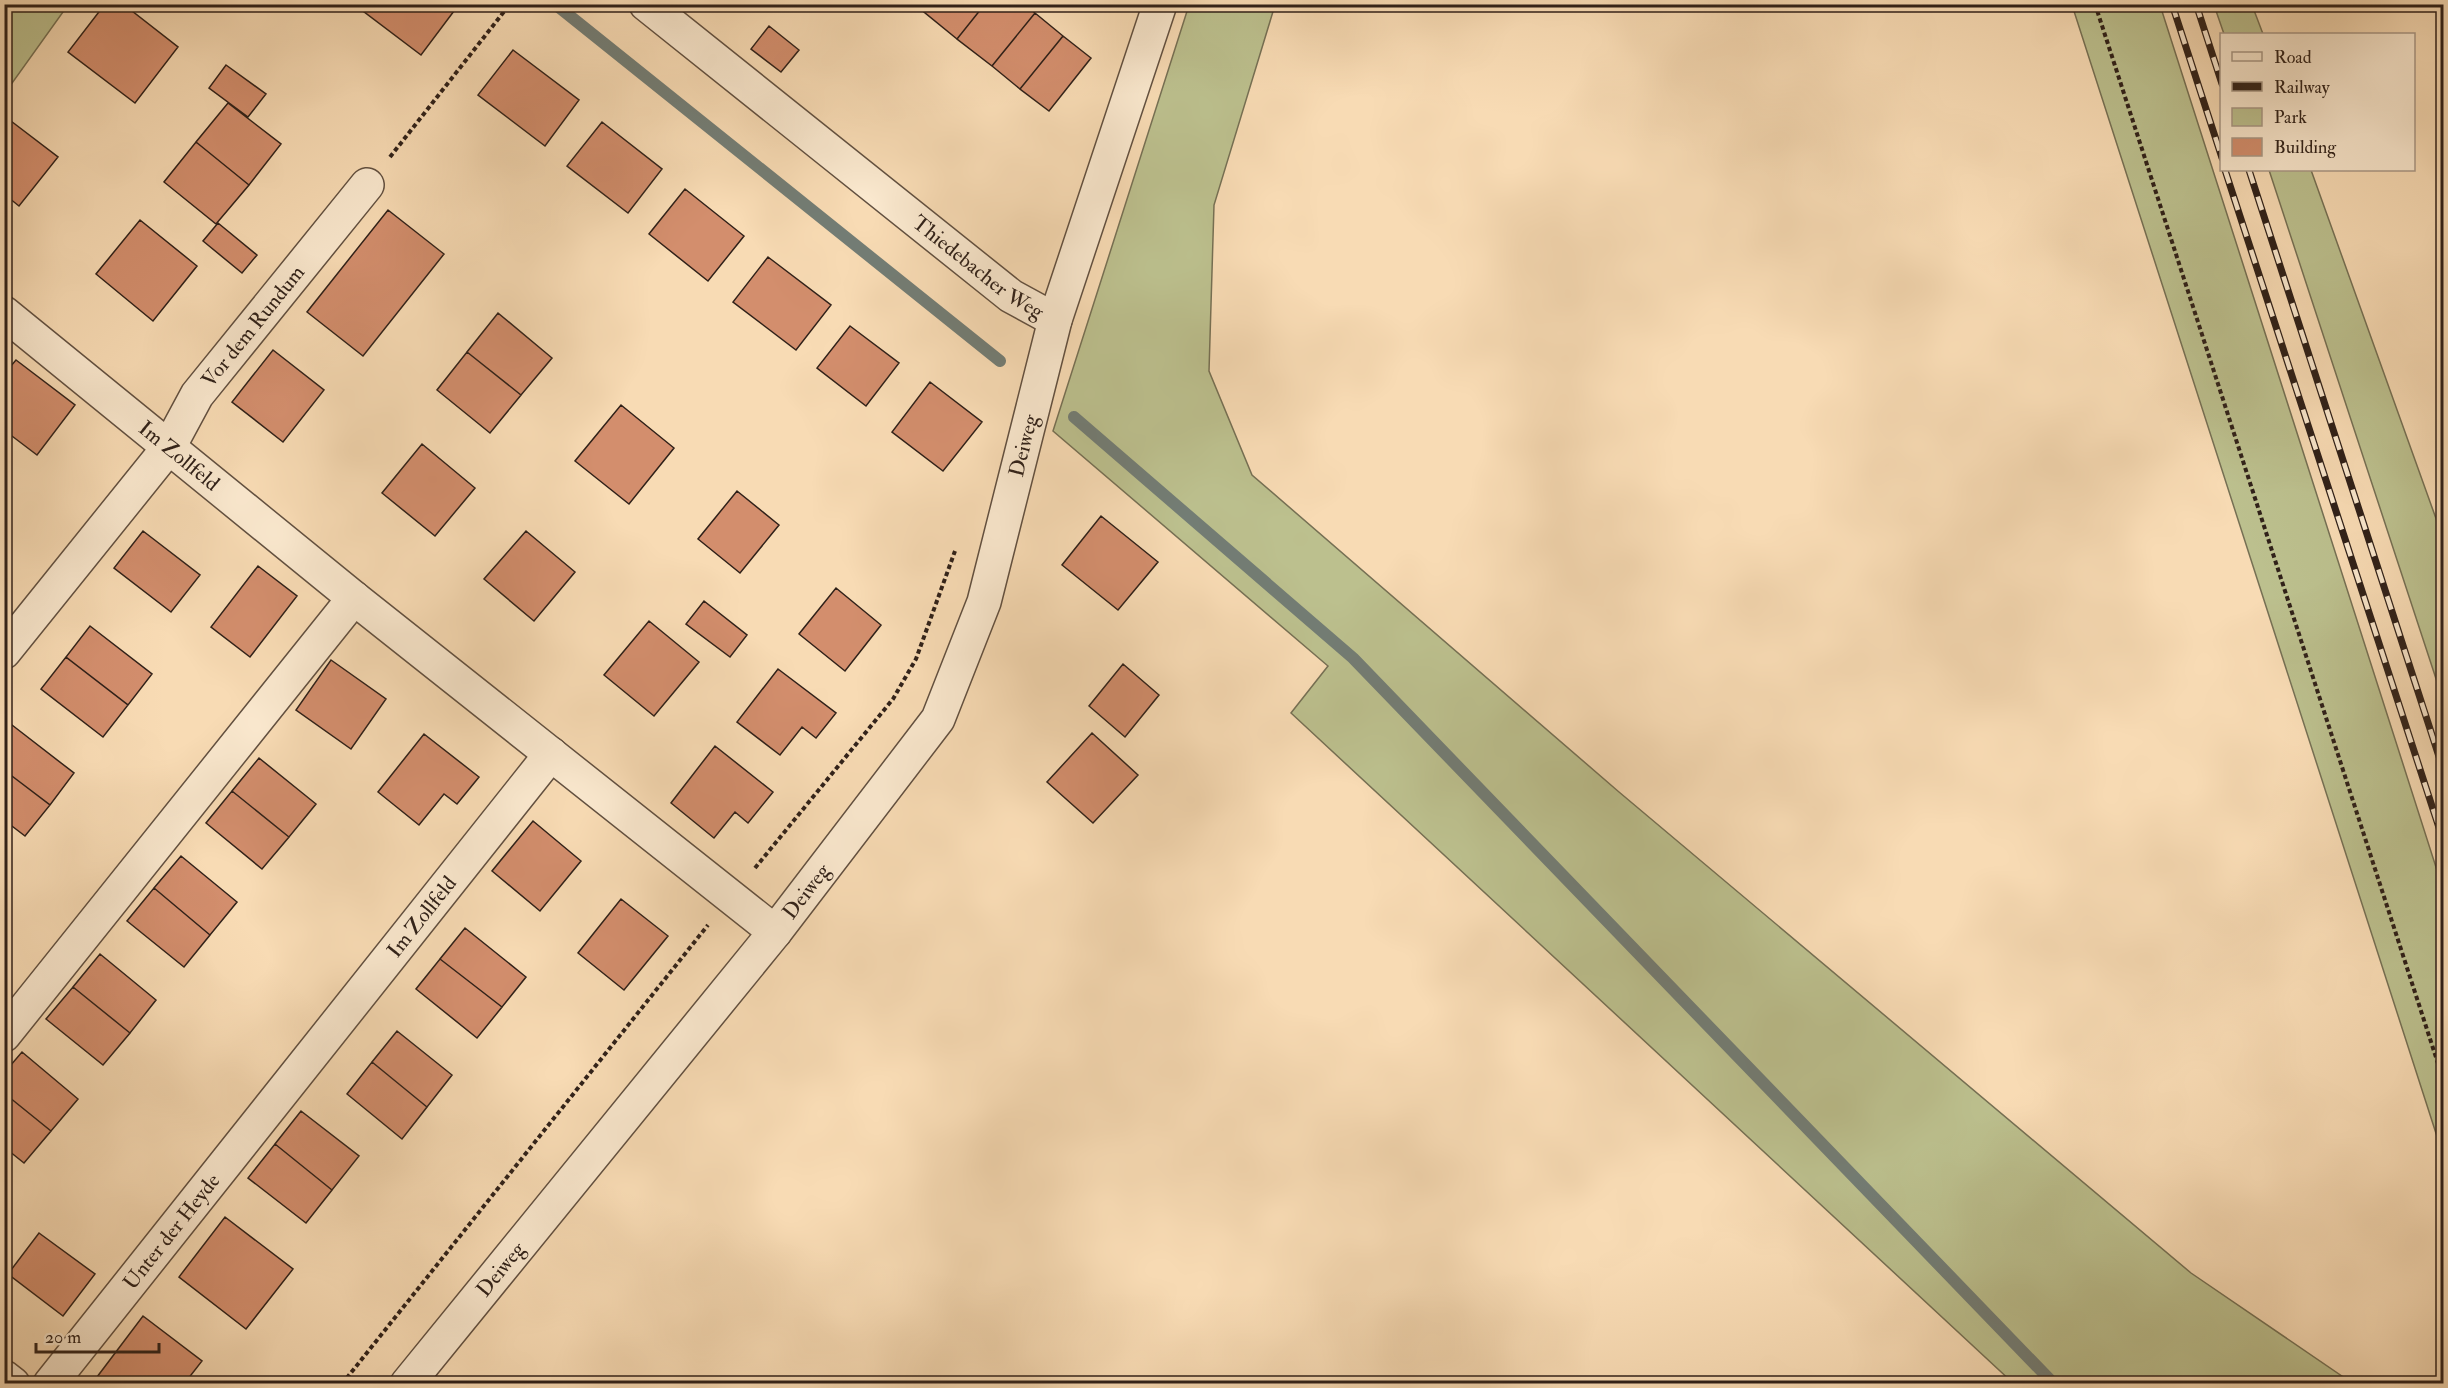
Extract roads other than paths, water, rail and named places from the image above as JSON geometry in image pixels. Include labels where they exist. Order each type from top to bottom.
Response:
[{"type":"street","name":"Thiedebacher Weg","points":[[646,4],[1011,296],[1055,320],[1160,4]]},
{"type":"street","name":"Vor dem Rundum","points":[[4,652],[169,447],[197,395],[367,185]]},
{"type":"street","name":"Im Zollfeld","points":[[4,313],[354,598],[775,932]]},
{"type":"street","name":"Deiweg","points":[[407,1383],[775,932],[938,719],[984,602],[1055,320]]},
{"type":"street","points":[[4,1035],[354,598]]},
{"type":"street","name":"Im Zollfeld","points":[[293,1079],[551,754]]},
{"type":"street","name":"Unter der Heyde","points":[[50,1383],[293,1079]]},
{"type":"street","points":[[4,1377],[13,1383]]},
{"type":"waterway","points":[[555,4],[1000,361]]},
{"type":"waterway","points":[[1074,417],[1353,658],[2054,1384]]},
{"type":"railway","points":[[2172,4],[2220,152]]},
{"type":"railway","points":[[2196,4],[2220,78]]},
{"type":"railway","points":[[2225,171],[2444,843]]},
{"type":"railway","points":[[2249,171],[2444,772]]}]
